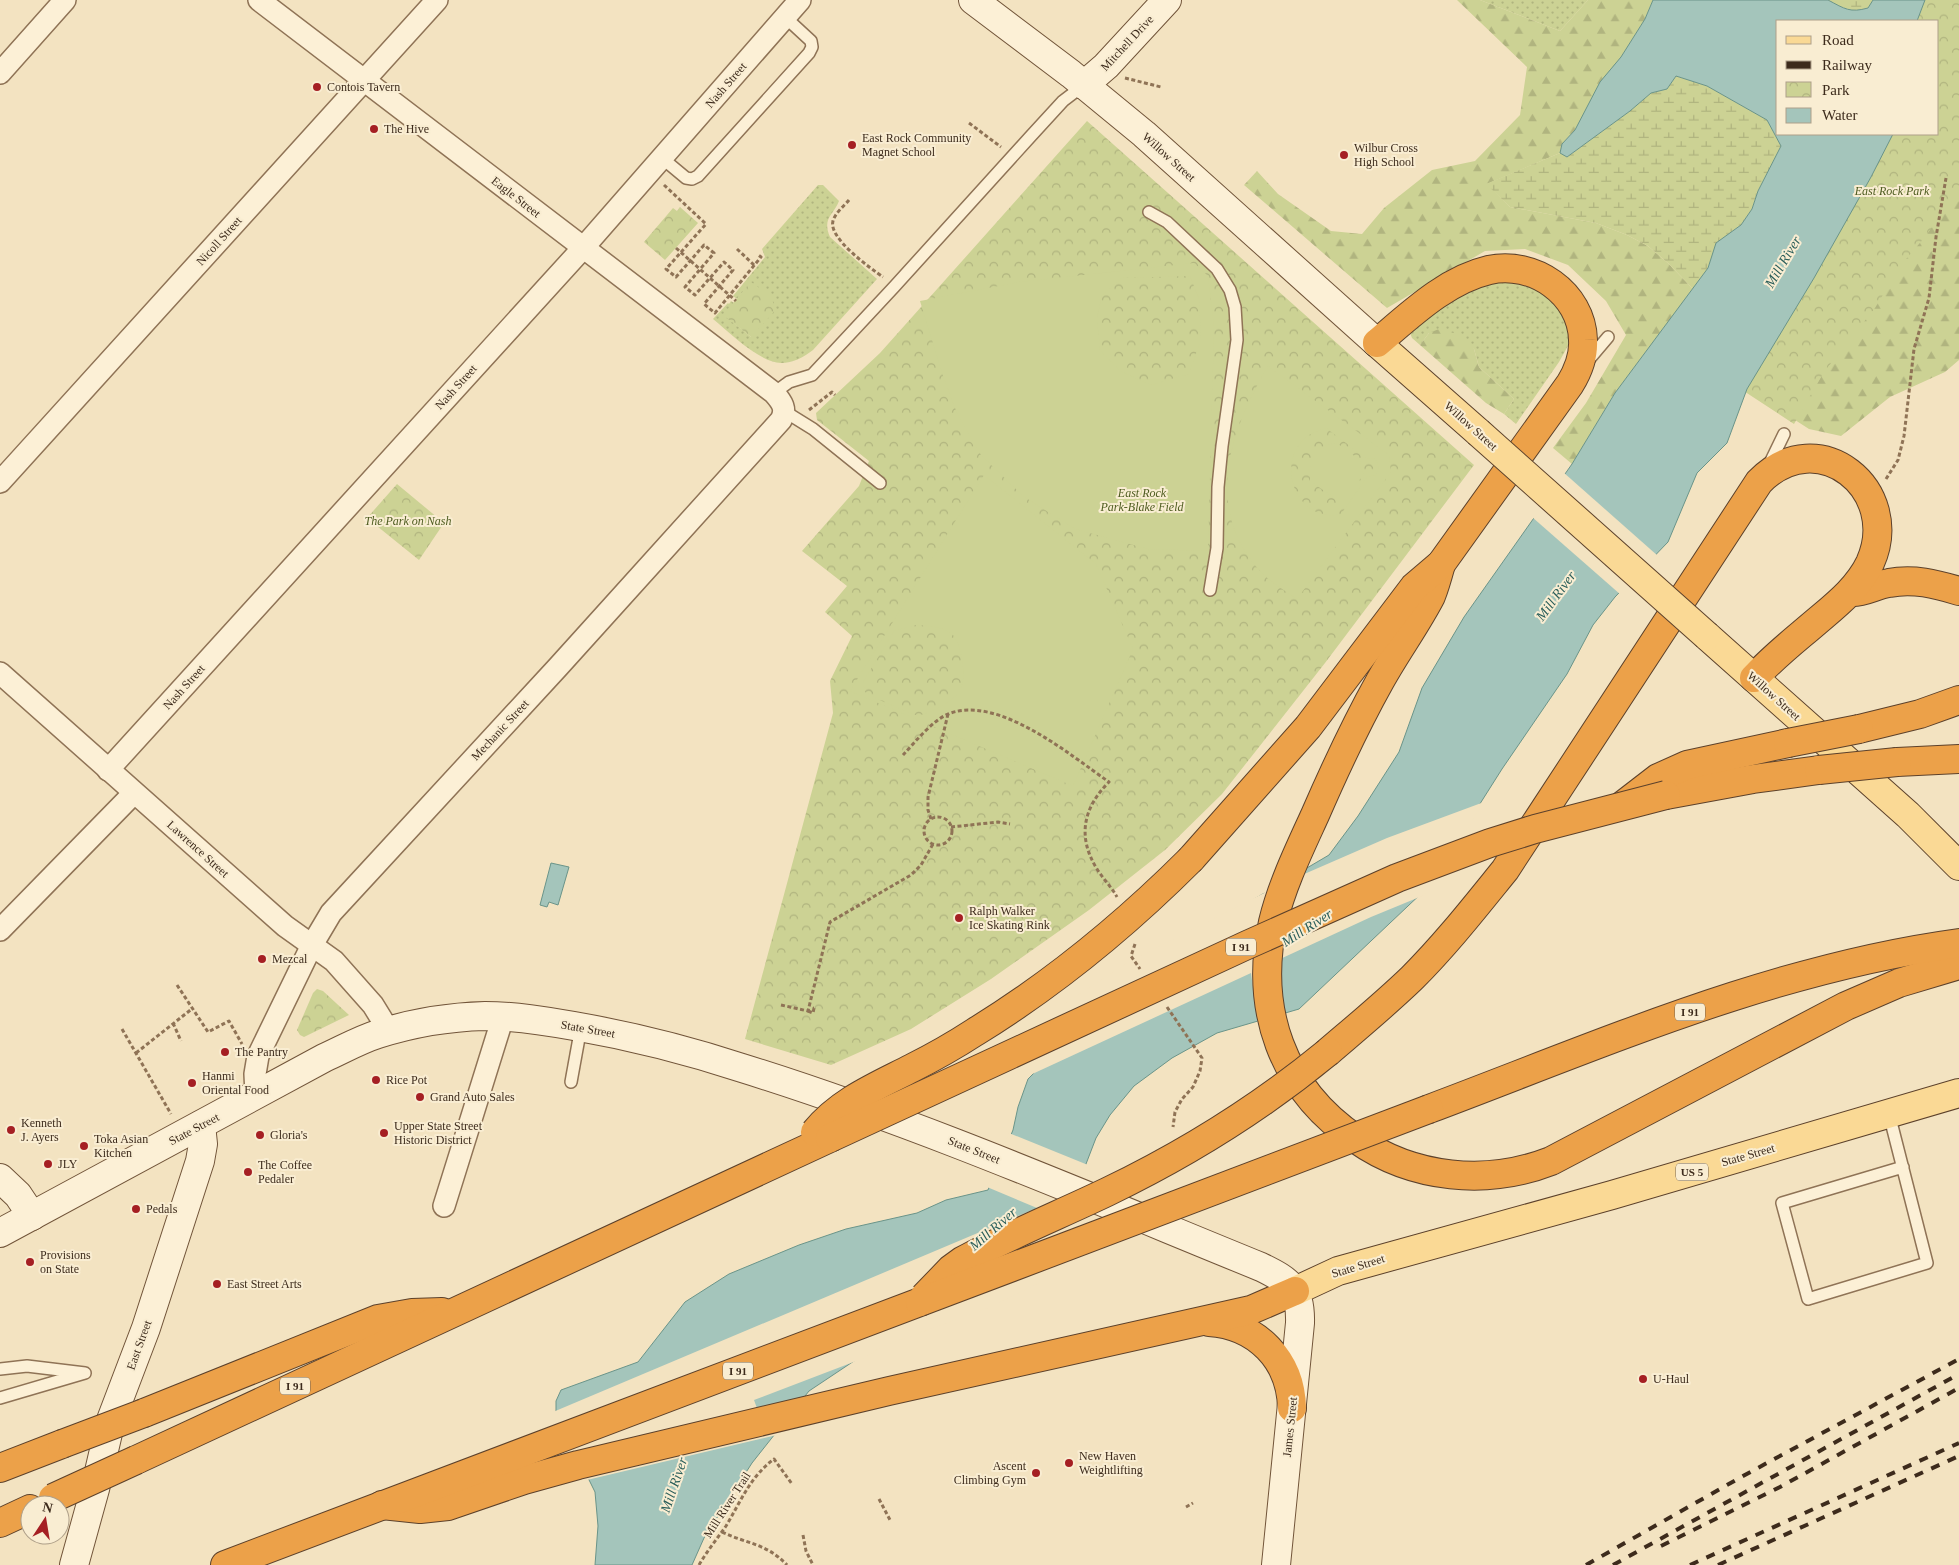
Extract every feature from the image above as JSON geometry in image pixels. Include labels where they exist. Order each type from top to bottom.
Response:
[{"type":"highway","points":[[1377,342],[1436,296],[1465,278],[1503,268],[1516,268],[1534,273],[1553,284],[1573,305],[1582,326],[1583,341],[1580,363],[1574,377],[1442,564],[1430,597],[1382,677],[1349,738],[1303,841],[1280,900],[1270,942],[1269,1000],[1277,1039],[1291,1071],[1308,1097],[1333,1122],[1362,1144],[1393,1160],[1425,1170],[1460,1175],[1500,1175],[1525,1171],[1551,1161],[1846,1006],[1899,983],[1959,965]]},
{"type":"highway","points":[[920,1302],[944,1276],[962,1261],[1108,1191],[1200,1143],[1259,1105],[1328,1052],[1387,1000],[1436,953],[1505,870],[1755,488],[1775,468],[1792,461],[1808,458],[1829,462],[1851,474],[1860,482],[1873,501],[1878,521],[1875,546],[1869,565],[1850,592],[1778,654],[1754,678]]},
{"type":"highway","points":[[816,1140],[828,1116],[846,1103],[952,1046],[1031,995],[1128,919],[1192,859],[1308,727],[1414,587],[1442,564]]},
{"type":"highway","points":[[1850,592],[1862,592],[1887,583],[1912,581],[1959,591]]},
{"type":"highway","points":[[1662,787],[1676,769],[1697,762],[1859,729],[1912,716],[1959,700]]},
{"type":"highway","name":"I 91","points":[[60,1495],[816,1140],[1370,889],[1490,843],[1623,805],[1662,787],[1896,762],[1959,759]]},
{"type":"highway","name":"I 91","points":[[225,1565],[1649,1026],[1752,990],[1854,963],[1959,943]]},
{"type":"highway","points":[[382,1506],[420,1509],[448,1506],[524,1480],[567,1468],[889,1391],[1251,1310],[1295,1291]]},
{"type":"highway","points":[[0,1468],[378,1319],[412,1313],[453,1312]]},
{"type":"highway","points":[[1195,1322],[1231,1325],[1247,1331],[1262,1341],[1276,1357],[1286,1373],[1292,1408]]},
{"type":"highway","name":"I 91","points":[[0,1523],[20,1514]]},
{"type":"main road","name":"Willow Street","points":[[973,0],[1084,85],[1144,134],[1915,822],[1959,866]]},
{"type":"main road","name":"Mitchell Drive","points":[[1084,85],[1106,66],[1167,0]]},
{"type":"main road","name":"State Street","points":[[0,1233],[324,1058],[368,1038],[389,1031],[412,1025],[452,1019],[503,1017],[581,1027],[666,1045],[777,1078],[998,1160],[1261,1267],[1284,1278],[1295,1291],[1338,1271],[1612,1195],[1959,1093]]},
{"type":"main road","name":"East Street","points":[[74,1565],[95,1489],[111,1420],[146,1328],[200,1161],[203,1144],[201,1125]]},
{"type":"main road","points":[[0,1178],[18,1195],[32,1216]]},
{"type":"main road","name":"James Street","points":[[1276,1565],[1300,1324],[1300,1304],[1295,1291]]},
{"type":"street","points":[[0,73],[65,0]]},
{"type":"street","name":"Eagle Street","points":[[259,0],[779,402]]},
{"type":"street","name":"Nicoll Street","points":[[0,482],[437,0]]},
{"type":"street","name":"Nash Street","points":[[108,770],[582,248],[800,0]]},
{"type":"street","name":"Mechanic Street","points":[[256,1095],[255,1074],[258,1056],[312,945],[332,913],[781,420],[779,402]]},
{"type":"street","name":"Lawrence Street","points":[[0,673],[285,926],[334,961],[367,996],[389,1031]]},
{"type":"street","points":[[0,930],[134,793]]},
{"type":"street","points":[[444,1206],[503,1017]]},
{"type":"lane","points":[[662,158],[686,178],[692,179],[698,176],[809,53],[812,47],[811,41],[785,17]]},
{"type":"lane","points":[[880,483],[779,402],[789,382],[812,375],[1030,136],[1063,101],[1084,85]]},
{"type":"lane","points":[[1149,212],[1167,222],[1217,269],[1227,285],[1235,307],[1237,340],[1222,446],[1218,487],[1217,548],[1210,590]]},
{"type":"lane","points":[[1574,377],[1608,337]]},
{"type":"lane","points":[[1765,476],[1773,454],[1784,434]]},
{"type":"lane","points":[[571,1082],[581,1027]]},
{"type":"lane","points":[[1889,1114],[1927,1263],[1808,1299],[1782,1202],[1902,1167]]},
{"type":"lane","points":[[0,1369],[27,1366],[85,1373],[0,1393]]},
{"type":"path","points":[[1122,77],[1161,87]]},
{"type":"path","points":[[970,123],[1001,147]]},
{"type":"path","points":[[1873,501],[1898,460],[1904,436],[1914,349],[1929,298],[1936,237],[1946,178]]},
{"type":"path","points":[[663,184],[706,224],[666,269],[676,278],[704,245],[714,253],[685,286],[695,295],[724,262],[733,270],[704,304],[715,312],[761,257],[757,254]]},
{"type":"path","points":[[849,200],[832,222],[834,234],[867,265],[883,277]]},
{"type":"path","points":[[676,248],[736,300]]},
{"type":"path","points":[[737,249],[754,265]]},
{"type":"path","points":[[808,410],[822,402],[832,392],[835,395]]},
{"type":"path","points":[[903,755],[926,731],[948,714],[971,709],[996,713],[1054,743],[1108,782],[1096,795],[1084,831],[1086,848],[1097,870],[1111,886],[1120,903]]},
{"type":"path","points":[[931,819],[928,810],[928,797],[948,714]]},
{"type":"path","points":[[943,818],[948,821],[951,827],[952,833],[949,839],[939,845],[927,840],[924,835],[926,823],[931,819],[943,818]]},
{"type":"path","points":[[951,827],[998,822],[1010,824]]},
{"type":"path","points":[[808,1011],[830,922],[911,875],[921,866],[933,844]]},
{"type":"path","points":[[1133,960],[1131,956],[1136,940]]},
{"type":"path","points":[[177,985],[208,1032],[229,1021],[243,1045]]},
{"type":"path","points":[[781,1005],[814,1012],[814,1008],[816,1008]]},
{"type":"path","points":[[136,1053],[193,1008]]},
{"type":"path","points":[[173,1024],[181,1041]]},
{"type":"path","points":[[122,1029],[170,1114]]},
{"type":"path","points":[[1173,1127],[1175,1112],[1182,1099],[1193,1087],[1200,1071],[1202,1058],[1199,1052]]},
{"type":"path","name":"Mill River Trail","points":[[699,1565],[722,1532],[748,1485],[763,1467],[774,1459],[792,1484]]},
{"type":"path","points":[[879,1499],[890,1520]]},
{"type":"path","points":[[1186,1507],[1193,1503]]},
{"type":"path","points":[[722,1532],[762,1546],[777,1555],[787,1565]]},
{"type":"path","points":[[803,1535],[806,1551],[813,1565]]},
{"type":"green space","points":[[1457,0],[1480,0],[1560,31],[1588,0],[1653,0],[1645,19],[1575,130],[1562,144],[1560,153],[1487,184],[1510,207],[1596,223],[1627,235],[1648,246],[1693,289],[1615,393],[1572,464],[1553,448],[1586,403],[1626,335],[1606,301],[1568,265],[1525,249],[1485,251],[1387,308],[1244,185],[1257,171],[1278,194],[1331,231],[1362,234],[1384,208],[1432,170],[1475,161],[1520,115],[1527,67]]},
{"type":"green space","points":[[1480,0],[1588,0],[1560,31]]},
{"type":"green space","points":[[1828,0],[1873,0],[1869,8],[1852,10],[1843,8]]},
{"type":"green space","name":"East Rock Park","points":[[1887,0],[1959,0],[1959,189],[1925,237],[1901,265],[1875,308],[1824,372],[1794,424],[1730,382],[1863,135],[1939,135],[1939,20],[1879,20]]},
{"type":"green space","points":[[1959,0],[1959,360],[1945,372],[1890,397],[1841,436],[1809,429],[1747,389],[1939,135],[1939,20]]},
{"type":"green space","points":[[1676,76],[1707,86],[1767,120],[1781,146],[1758,191],[1752,209],[1741,225],[1717,243],[1708,268],[1693,289],[1648,246],[1627,235],[1596,223],[1510,207],[1486,184],[1560,153],[1567,157],[1630,111],[1651,93],[1667,89]]},
{"type":"green space","name":"East Rock Park-Blake Field","points":[[1087,121],[1474,465],[1325,663],[1222,794],[1165,850],[1089,910],[991,979],[911,1029],[831,1065],[745,1039],[833,713],[830,681],[852,636],[825,612],[847,586],[802,551],[859,486],[869,461],[817,420],[816,413],[880,353]]},
{"type":"green space","points":[[818,185],[823,185],[839,201],[827,225],[830,237],[877,279],[813,350],[794,361],[781,363],[772,361],[763,358],[745,346],[713,319],[731,301],[734,303],[724,315],[751,337],[751,283],[737,299],[733,296],[765,257],[762,249]]},
{"type":"green space","points":[[680,207],[698,223],[665,260],[644,242],[673,208],[677,211]]},
{"type":"green space","points":[[1194,263],[1208,276],[1214,327],[1208,551],[1148,549],[1075,529],[1023,496],[981,455],[957,413],[944,379],[920,301],[1019,282]],"holes":[[[1190,276],[1199,299],[1201,339],[1189,374],[1151,385],[1120,371],[1100,350],[1097,318],[1102,295],[1122,278]]]},
{"type":"green space","points":[[1509,280],[1544,291],[1558,304],[1570,334],[1569,344],[1559,362],[1516,424],[1504,414],[1514,399],[1479,367],[1474,349],[1429,333],[1420,345],[1412,338],[1410,333],[1423,319],[1444,304],[1485,284]]},
{"type":"green space","points":[[751,282],[772,297],[774,308],[773,313],[751,337],[723,315]]},
{"type":"green space","points":[[1439,329],[1464,336],[1474,349],[1479,367],[1514,399],[1504,414],[1486,403],[1420,345],[1429,333]]},
{"type":"green space","points":[[1268,366],[1389,455],[1391,472],[1297,599],[1263,574],[1244,550],[1233,524],[1227,498],[1228,471],[1233,444],[1242,417]],"holes":[[[1326,428],[1366,458],[1375,459],[1378,465],[1377,473],[1367,477],[1341,514],[1326,515],[1313,510],[1303,502],[1296,491],[1292,477],[1292,464],[1296,450],[1305,438],[1315,432]]]},
{"type":"green space","points":[[1337,443],[1361,461],[1360,467],[1364,474],[1346,498],[1341,496],[1336,499],[1310,481],[1308,470],[1326,445]]},
{"type":"green space","points":[[984,475],[1096,564],[1133,649],[1073,786],[850,691]],"holes":[[[916,625],[940,628],[953,635],[959,647],[963,670],[962,685],[956,695],[947,703],[918,716],[865,692],[863,682],[894,631]]]},
{"type":"green space","name":"The Park on Nash","points":[[397,484],[444,523],[419,560],[367,518]]},
{"type":"green space","points":[[317,989],[323,991],[349,1015],[304,1037],[297,1030],[313,993]]},
{"type":"water","name":"Mill River","points":[[1653,0],[1828,0],[1843,8],[1857,10],[1868,8],[1873,0],[1925,0],[1917,20],[1776,20],[1776,135],[1892,135],[1814,278],[1747,389],[1727,443],[1697,473],[1668,542],[1615,597],[1593,625],[1567,674],[1502,769],[1426,889],[1299,1009],[1217,1033],[1172,1058],[1134,1086],[1110,1115],[1096,1138],[1064,1221],[809,1391],[752,1463],[704,1538],[692,1565],[595,1565],[598,1526],[595,1492],[556,1413],[556,1401],[561,1390],[638,1362],[685,1302],[729,1274],[799,1245],[846,1229],[917,1213],[946,1200],[988,1190],[1013,1130],[1018,1107],[1028,1079],[1057,1050],[1222,918],[1329,855],[1358,816],[1399,752],[1422,688],[1464,617],[1572,464],[1615,393],[1708,268],[1716,243],[1741,225],[1752,209],[1758,191],[1781,146],[1767,120],[1707,86],[1676,76],[1667,89],[1651,93],[1630,111],[1567,157],[1560,153],[1562,144],[1575,130],[1600,82],[1621,57],[1645,19]]},
{"type":"water","points":[[551,863],[569,867],[558,905],[549,902],[547,907],[540,905]]},
{"type":"pier","points":[[1563,472],[1658,556],[1621,595],[1532,517]]},
{"type":"pier","points":[[1484,802],[1428,891],[1422,896],[1371,917],[1278,960],[1283,1016],[1258,1025],[1251,973],[1028,1076],[1055,1049],[1061,1006],[1130,961],[1264,893],[1266,889],[1305,866],[1302,875],[1387,838]]},
{"type":"pier","points":[[1009,1133],[1088,1165],[1064,1227],[1066,1262],[1039,1283],[988,1308],[883,1346],[864,1358],[754,1400],[758,1411],[804,1401],[777,1435],[587,1480],[553,1412],[1037,1208],[987,1187]]},
{"type":"railway","points":[[1586,1565],[1743,1476],[1959,1359]]},
{"type":"railway","points":[[1613,1565],[1959,1374]]},
{"type":"railway","points":[[1661,1546],[1780,1487],[1959,1388]]},
{"type":"railway","points":[[1690,1565],[1959,1443]]},
{"type":"railway","points":[[1718,1565],[1959,1456]]},
{"type":"place","name":"Contois Tavern","points":[[317,87]]},
{"type":"place","name":"The Hive","points":[[374,129]]},
{"type":"place","name":"East Rock Community Magnet School","points":[[852,145]]},
{"type":"place","name":"Wilbur Cross High School","points":[[1344,155]]},
{"type":"place","name":"Ralph Walker Ice Skating Rink","points":[[959,918]]},
{"type":"place","name":"Mezcal","points":[[262,959]]},
{"type":"place","name":"The Pantry","points":[[225,1052]]},
{"type":"place","name":"Rice Pot","points":[[376,1080]]},
{"type":"place","name":"Hanmi Oriental Food","points":[[192,1083]]},
{"type":"place","name":"Grand Auto Sales","points":[[420,1097]]},
{"type":"place","name":"Kenneth J. Ayers","points":[[11,1130]]},
{"type":"place","name":"Upper State Street Historic District","points":[[384,1133]]},
{"type":"place","name":"Gloria's","points":[[260,1135]]},
{"type":"place","name":"Toka Asian Kitchen","points":[[84,1146]]},
{"type":"place","name":"JLY","points":[[48,1164]]},
{"type":"place","name":"The Coffee Pedaler","points":[[248,1172]]},
{"type":"place","name":"Pedals","points":[[136,1209]]},
{"type":"place","name":"Provisions on State","points":[[30,1262]]},
{"type":"place","name":"East Street Arts","points":[[217,1284]]},
{"type":"place","name":"U-Haul","points":[[1643,1379]]},
{"type":"place","name":"New Haven Weightlifting","points":[[1069,1463]]},
{"type":"place","name":"Ascent Climbing Gym","points":[[1036,1473]]}]
